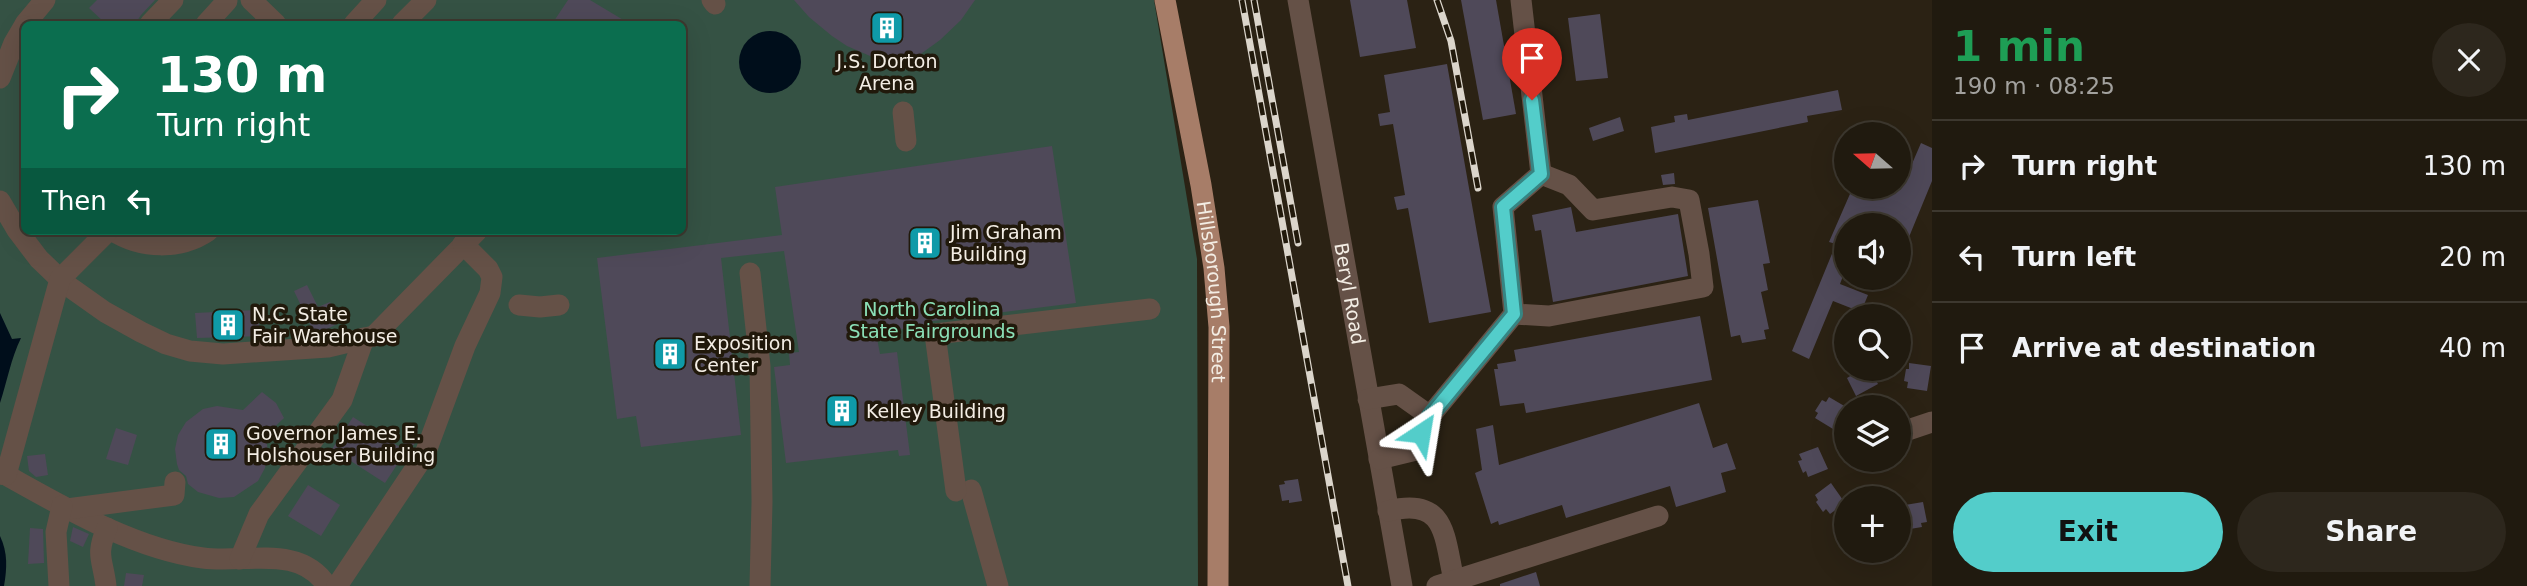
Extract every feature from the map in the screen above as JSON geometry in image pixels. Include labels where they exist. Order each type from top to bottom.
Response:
[{"type":"main road","name":"Hillsborough Street","points":[[1165,0],[1201,185],[1214,268],[1219,327],[1218,586]]},
{"type":"street","points":[[28,21],[45,0]]},
{"type":"street","points":[[153,21],[173,0]]},
{"type":"street","points":[[208,21],[226,0]]},
{"type":"street","points":[[251,0],[273,21]]},
{"type":"street","points":[[357,21],[376,0]]},
{"type":"street","points":[[405,21],[426,0]]},
{"type":"street","name":"Beryl Road","points":[[1298,0],[1402,586]]},
{"type":"street","points":[[1521,0],[1541,174]]},
{"type":"street","points":[[0,78],[21,32]]},
{"type":"street","points":[[903,112],[906,141]]},
{"type":"street","points":[[1379,459],[1412,451],[1430,416],[1514,314],[1503,207],[1541,174]]},
{"type":"street","points":[[1514,314],[1549,316],[1703,287],[1689,200],[1672,197],[1593,210],[1569,185],[1541,174]]},
{"type":"street","points":[[0,201],[39,259],[60,279],[105,312],[141,332],[190,351],[223,354],[328,347],[374,336],[470,238],[492,277],[490,293],[465,346],[425,454],[337,586]]},
{"type":"street","points":[[107,235],[60,279],[3,475],[107,528],[194,557],[229,561],[290,560],[314,571],[327,586]]},
{"type":"street","points":[[118,235],[147,245],[171,244],[200,235]]},
{"type":"street","points":[[750,273],[760,366],[760,586]]},
{"type":"street","points":[[519,305],[540,307],[559,304]]},
{"type":"street","points":[[998,586],[963,491],[935,334],[1150,310]]},
{"type":"street","points":[[240,559],[260,514],[342,400],[364,338]]},
{"type":"street","points":[[1368,399],[1399,394],[1430,416]]},
{"type":"street","points":[[1911,429],[1932,422]]},
{"type":"street","points":[[64,508],[174,495],[175,482]]},
{"type":"street","points":[[1388,511],[1415,506],[1433,514],[1441,527],[1446,583],[1658,516]]},
{"type":"street","points":[[59,586],[56,532],[64,508]]},
{"type":"street","points":[[106,586],[99,555],[107,528]]},
{"type":"green space","name":"North Carolina State Fairgrounds","points":[[0,0],[1154,0],[1197,259],[1198,586],[0,586]]},
{"type":"water","points":[[770,31],[792,40],[801,62],[792,84],[770,93],[748,84],[739,62],[748,40]]},
{"type":"water","points":[[0,313],[12,339],[21,338],[0,403]]},
{"type":"water","points":[[0,536],[6,561],[4,586],[0,586]]},
{"type":"building","points":[[97,0],[155,0],[137,21],[103,21],[89,8]]},
{"type":"building","points":[[568,0],[590,0],[625,21],[554,21]]},
{"type":"building","name":"J.S. Dorton Arena","points":[[794,0],[975,0],[961,20],[940,40],[900,69],[847,46],[809,17]]},
{"type":"building","points":[[1350,0],[1407,0],[1416,48],[1360,57]]},
{"type":"building","points":[[1461,0],[1496,0],[1516,114],[1483,120]]},
{"type":"building","points":[[1600,14],[1608,78],[1576,81],[1568,18]]},
{"type":"building","points":[[1447,64],[1491,312],[1429,323],[1408,208],[1397,210],[1394,197],[1405,195],[1393,124],[1380,126],[1378,114],[1390,112],[1384,75]]},
{"type":"building","points":[[1838,90],[1842,110],[1807,116],[1808,122],[1655,153],[1651,127],[1675,122],[1674,116],[1687,114],[1688,120]]},
{"type":"building","points":[[1620,117],[1624,131],[1593,141],[1589,128]]},
{"type":"building","points":[[1921,143],[1932,148],[1932,181],[1911,232],[1911,213],[1842,213],[1847,200],[1911,200],[1911,166]]},
{"type":"building","points":[[1052,146],[1076,303],[933,321],[925,326],[876,333],[880,354],[897,352],[910,455],[899,456],[898,450],[786,463],[774,367],[790,365],[789,353],[799,352],[784,251],[721,258],[741,435],[641,447],[636,416],[617,419],[597,258],[782,235],[775,187]]},
{"type":"building","points":[[1674,173],[1675,184],[1663,185],[1661,175]]},
{"type":"building","points":[[1758,200],[1770,263],[1763,264],[1768,290],[1761,292],[1769,329],[1764,330],[1766,339],[1742,343],[1740,335],[1731,337],[1708,208]]},
{"type":"building","points":[[1571,207],[1576,232],[1678,214],[1688,276],[1553,302],[1541,230],[1535,231],[1532,215]]},
{"type":"building","points":[[1834,231],[1834,243],[1829,242]]},
{"type":"building","points":[[1834,249],[1834,290],[1855,290],[1868,295],[1864,304],[1841,304],[1833,301],[1809,359],[1792,351]]},
{"type":"building","points":[[307,285],[318,307],[330,302],[341,322],[315,335],[294,291]]},
{"type":"building","name":"N.C. State Fair Warehouse","points":[[258,310],[260,336],[197,338],[195,313]]},
{"type":"building","points":[[1700,316],[1712,380],[1526,413],[1524,403],[1500,406],[1494,369],[1498,369],[1497,364],[1516,361],[1514,350]]},
{"type":"building","points":[[1911,363],[1931,366],[1927,391],[1907,388],[1908,382],[1904,381],[1911,381]]},
{"type":"building","points":[[1848,381],[1876,381],[1878,384],[1856,395]]},
{"type":"building","name":"Governor James E. Holshouser Building","points":[[262,392],[276,403],[284,418],[266,435],[268,454],[258,481],[234,497],[219,498],[198,492],[188,484],[186,476],[177,464],[175,449],[178,435],[186,422],[203,409],[217,406],[243,410]]},
{"type":"building","points":[[1829,397],[1834,400],[1833,429],[1815,418],[1818,413],[1815,411],[1822,400],[1826,402]]},
{"type":"building","points":[[1699,403],[1713,448],[1727,443],[1736,469],[1721,473],[1726,492],[1676,507],[1670,486],[1566,518],[1562,505],[1499,525],[1498,521],[1491,524],[1475,473],[1482,470],[1476,429],[1493,425],[1499,465]]},
{"type":"building","points":[[353,417],[406,451],[385,483],[332,449]]},
{"type":"building","points":[[116,428],[137,435],[128,465],[106,459]]},
{"type":"building","points":[[418,429],[414,445],[404,446],[403,430]]},
{"type":"building","points":[[1818,447],[1828,469],[1808,477],[1806,471],[1803,473],[1798,461],[1802,460],[1799,454]]},
{"type":"building","points":[[45,454],[48,475],[36,477],[29,471],[27,456]]},
{"type":"building","points":[[1298,479],[1302,501],[1282,501],[1279,485],[1285,484],[1284,481]]},
{"type":"building","points":[[1831,483],[1834,487],[1834,511],[1830,514],[1826,509],[1823,512],[1815,495]]},
{"type":"building","points":[[308,485],[340,505],[321,536],[288,516]]},
{"type":"building","points":[[1923,502],[1927,522],[1921,523],[1922,527],[1911,529],[1911,504]]},
{"type":"building","points":[[73,527],[89,534],[83,547],[70,541]]},
{"type":"building","points":[[30,528],[43,529],[44,563],[28,564]]},
{"type":"building","points":[[1536,572],[1540,586],[1500,586],[1500,584]]},
{"type":"building","points":[[126,573],[144,575],[142,586],[124,586]]},
{"type":"railway","points":[[1242,0],[1348,586]]},
{"type":"railway","points":[[1254,0],[1298,243]]},
{"type":"railway","points":[[1437,0],[1451,41],[1478,188]]},
{"type":"place","name":"J.S. Dorton Arena","points":[[887,28]]},
{"type":"place","name":"Jim Graham Building","points":[[925,243]]},
{"type":"place","name":"N.C. State Fair Warehouse","points":[[228,325]]},
{"type":"place","name":"Exposition Center","points":[[670,354]]},
{"type":"place","name":"Kelley Building","points":[[842,411]]},
{"type":"place","name":"Governor James E. Holshouser Building","points":[[221,444]]},
{"type":"route","points":[[1421,433],[1430,416],[1514,314],[1503,207],[1541,174],[1532,100]]}]
